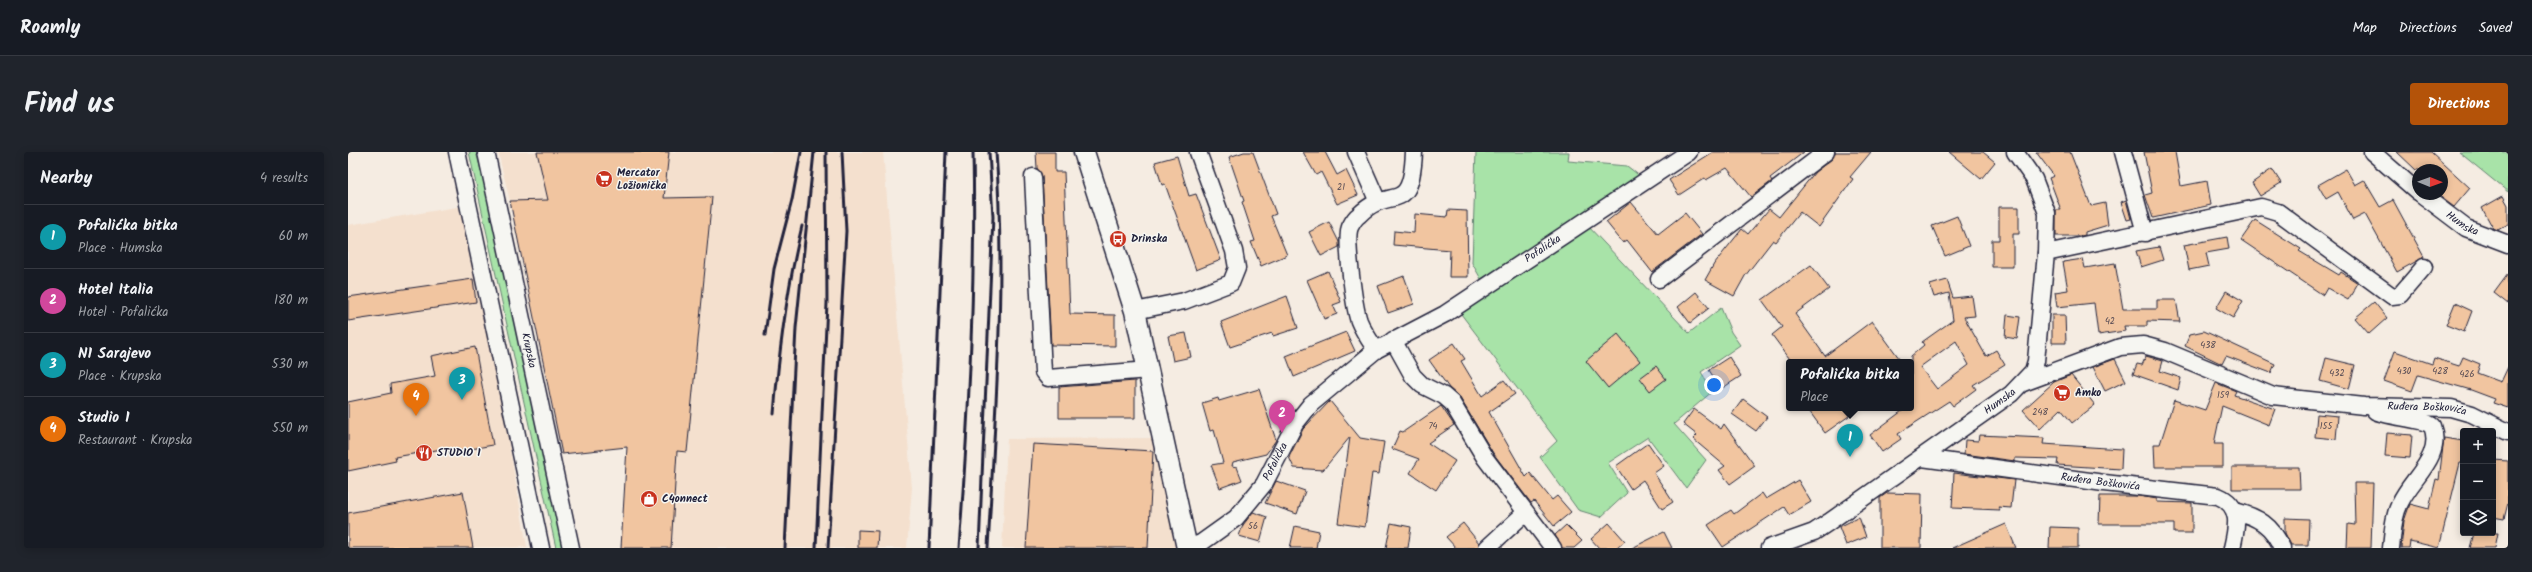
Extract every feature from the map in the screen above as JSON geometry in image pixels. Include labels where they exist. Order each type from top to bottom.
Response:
[{"type":"main road","points":[[1084,152],[1136,310],[1187,548]]},
{"type":"street","points":[[457,152],[542,548]]},
{"type":"street","name":"Krupska","points":[[486,152],[572,548]]},
{"type":"street","points":[[1136,310],[1184,301],[1231,283],[1237,268],[1234,251],[1198,152]]},
{"type":"street","points":[[1356,152],[1378,202]]},
{"type":"street","points":[[1376,350],[1359,321],[1350,261],[1350,228],[1359,214],[1378,202],[1404,194],[1409,189],[1414,152]]},
{"type":"street","name":"Pofalićka","points":[[1187,548],[1201,544],[1236,518],[1264,484],[1295,424],[1311,404],[1376,350],[1445,314],[1689,152]]},
{"type":"street","points":[[1659,280],[1826,152]]},
{"type":"street","name":"Humska","points":[[1770,548],[1814,532],[1922,458],[2011,394],[2033,371],[2039,347],[2046,254],[2047,213],[2034,179],[2015,152]]},
{"type":"street","points":[[2123,152],[2145,233]]},
{"type":"street","points":[[2372,152],[2412,187]]},
{"type":"street","points":[[1033,177],[1043,372],[1048,378],[1149,370]]},
{"type":"street","name":"Humska","points":[[2429,200],[2466,228],[2508,244]]},
{"type":"street","points":[[2046,254],[2261,208],[2278,212],[2392,296],[2400,295],[2424,267]]},
{"type":"street","points":[[1393,340],[1413,376],[1422,385],[1444,396],[1452,403],[1485,458],[1525,514],[1553,548]]},
{"type":"street","name":"Ruđera Boškovića","points":[[2023,383],[2120,347],[2143,345],[2165,351],[2273,396],[2364,406],[2452,408],[2472,414],[2508,432]]},
{"type":"street","name":"Ruđera Boškovića","points":[[2364,406],[2387,416],[2427,423],[2434,429],[2434,444],[2430,458],[2407,490],[2396,510],[2391,548]]},
{"type":"street","name":"Ruđera Boškovića","points":[[1922,458],[2104,483],[2218,496],[2226,499],[2235,511]]},
{"type":"street","points":[[2232,548],[2237,522],[2235,511],[2255,516],[2266,524],[2282,548]]},
{"type":"street","points":[[1487,548],[1525,514]]},
{"type":"shaded area","points":[[498,152],[883,152],[912,488],[907,548],[621,548],[627,447],[687,451],[712,197],[510,201]]},
{"type":"shaded area","points":[[463,206],[491,341],[527,547],[348,548],[348,225]]},
{"type":"shaded area","points":[[1163,438],[1187,548],[1002,548],[1007,439]]},
{"type":"green space","points":[[469,152],[476,152],[491,206],[566,548],[556,548]]},
{"type":"green space","points":[[1476,152],[1569,152],[1568,161],[1627,166],[1641,177],[1481,279],[1472,263]]},
{"type":"green space","points":[[2459,152],[2508,152],[2508,192]]},
{"type":"green space","points":[[1587,225],[1689,333],[1721,308],[1731,332],[1740,345],[1701,372],[1713,391],[1674,424],[1706,460],[1686,488],[1648,437],[1608,463],[1627,493],[1601,517],[1578,510],[1540,457],[1557,441],[1458,310]]},
{"type":"building","points":[[537,152],[669,152],[664,198],[712,197],[687,452],[677,451],[671,548],[621,548],[627,447],[562,454],[510,201],[548,200]]},
{"type":"building","points":[[1036,152],[1055,152],[1055,172],[1064,172],[1070,314],[1115,315],[1115,346],[1051,345],[1042,177],[1037,168]]},
{"type":"building","points":[[1244,152],[1253,152],[1276,214],[1271,216],[1287,255],[1261,266],[1251,242],[1255,241],[1242,202],[1244,201],[1229,157]]},
{"type":"building","points":[[1303,152],[1325,152],[1337,175],[1346,170],[1358,195],[1337,204],[1321,172],[1316,175]]},
{"type":"building","points":[[1713,152],[1804,152],[1770,178],[1772,181],[1751,197],[1727,168],[1706,180],[1705,178],[1679,195],[1669,180]]},
{"type":"building","points":[[1835,152],[1871,152],[1850,177],[1853,179],[1819,227],[1800,212],[1776,242],[1773,240],[1745,276],[1734,296],[1705,280],[1714,264],[1742,229],[1748,234],[1769,209],[1779,217],[1815,172],[1832,159]]},
{"type":"building","points":[[1949,152],[1983,152],[1995,162],[1981,179]]},
{"type":"building","points":[[2036,152],[2070,152],[2091,206],[2105,203],[2108,225],[2085,232],[2085,235],[2081,236],[2056,236],[2056,210],[2061,210],[2049,178],[2054,176]]},
{"type":"building","points":[[2144,152],[2175,152],[2181,186],[2207,181],[2211,205],[2153,218],[2145,195],[2152,193]]},
{"type":"building","points":[[2397,152],[2431,152],[2444,164],[2412,164],[2412,166]]},
{"type":"building","points":[[1177,156],[1189,196],[1196,194],[1221,260],[1196,270],[1165,184],[1162,185],[1155,162]]},
{"type":"building","points":[[2448,168],[2470,188],[2454,207],[2445,200],[2448,200]]},
{"type":"building","points":[[2272,169],[2281,183],[2260,196],[2252,183]]},
{"type":"building","points":[[2346,169],[2355,185],[2364,180],[2380,207],[2393,200],[2424,257],[2397,272],[2365,214],[2353,220],[2338,192],[2326,199],[2318,185]]},
{"type":"building","points":[[2503,196],[2508,205],[2508,224],[2498,230],[2493,228],[2482,208]]},
{"type":"building","points":[[2126,200],[2131,219],[2127,220],[2121,202]]},
{"type":"building","points":[[1631,202],[1658,234],[1685,213],[1702,234],[1652,272],[1627,240],[1623,243],[1606,222]]},
{"type":"building","points":[[1999,207],[2019,207],[2019,234],[2013,234],[2013,267],[1992,267],[1992,240],[1999,240]]},
{"type":"building","points":[[1448,210],[1467,211],[1468,277],[1449,277],[1450,250],[1393,245],[1394,231],[1414,233],[1415,214],[1447,217]]},
{"type":"building","points":[[1957,216],[1969,246],[1945,256],[1932,226]]},
{"type":"building","points":[[2255,220],[2301,249],[2299,251],[2339,275],[2341,272],[2358,283],[2348,300],[2327,288],[2323,295],[2241,240]]},
{"type":"building","points":[[1329,222],[1339,242],[1339,247],[1321,256],[1309,232]]},
{"type":"building","points":[[2227,237],[2229,249],[2206,253],[2209,266],[2189,270],[2184,245]]},
{"type":"building","points":[[2159,247],[2163,260],[2141,267],[2136,251]]},
{"type":"building","points":[[2083,259],[2085,268],[2115,263],[2123,309],[2157,309],[2157,300],[2176,300],[2180,322],[2147,321],[2147,326],[2124,326],[2125,331],[2098,335],[2094,303],[2057,307],[2055,292],[2068,290],[2063,262]]},
{"type":"building","points":[[1811,265],[1829,289],[1795,314],[1825,356],[1872,321],[1900,359],[1790,359],[1772,335],[1782,327],[1762,300]]},
{"type":"building","points":[[1328,271],[1341,302],[1333,305],[1337,314],[1324,319],[1307,280]]},
{"type":"building","points":[[2508,274],[2508,304],[2494,293]]},
{"type":"building","points":[[1404,276],[1414,304],[1388,313],[1378,286]]},
{"type":"building","points":[[473,279],[476,302],[348,321],[348,297]]},
{"type":"building","points":[[1947,280],[1953,298],[1972,296],[1975,316],[1964,317],[1986,356],[1996,350],[2005,365],[1973,385],[1976,389],[1953,406],[1949,401],[1898,434],[1901,439],[1882,452],[1870,435],[1902,411],[1914,411],[1914,359],[1911,359],[1911,356],[1924,345],[1922,342],[1953,320],[1949,293],[1934,297],[1930,285]],"holes":[[[1956,341],[1969,365],[1937,389],[1920,367]]]},
{"type":"building","points":[[2226,291],[2243,301],[2233,318],[2216,308]]},
{"type":"building","points":[[1696,292],[1709,308],[1690,323],[1678,307]]},
{"type":"building","points":[[1287,296],[1298,328],[1273,336],[1272,333],[1230,347],[1221,322]]},
{"type":"building","points":[[2374,302],[2387,318],[2369,334],[2355,318]]},
{"type":"building","points":[[2455,303],[2472,311],[2464,332],[2446,325]]},
{"type":"building","points":[[2007,315],[2020,317],[2017,339],[2005,337]]},
{"type":"building","points":[[2052,315],[2065,315],[2066,343],[2052,343]]},
{"type":"building","points":[[2204,331],[2275,364],[2271,373],[2226,356],[2222,364],[2185,346],[2190,334]]},
{"type":"building","points":[[1346,332],[1355,351],[1294,377],[1286,356]]},
{"type":"building","points":[[1186,333],[1191,357],[1173,361],[1168,336]]},
{"type":"building","points":[[1618,334],[1640,361],[1608,388],[1586,361]]},
{"type":"building","points":[[1454,343],[1465,359],[1461,361],[1482,396],[1504,380],[1515,394],[1489,412],[1526,477],[1530,473],[1552,500],[1557,496],[1571,512],[1554,526],[1534,501],[1531,503],[1493,453],[1460,398],[1449,388],[1429,360]]},
{"type":"building","points":[[475,347],[493,445],[449,453],[448,448],[395,457],[396,461],[348,471],[348,402],[391,393],[390,384],[435,376],[431,356]]},
{"type":"building","points":[[2395,351],[2432,364],[2434,358],[2459,366],[2463,357],[2480,364],[2477,373],[2501,382],[2508,367],[2508,408],[2493,403],[2495,399],[2471,390],[2418,375],[2412,391],[2384,381]]},
{"type":"building","points":[[2146,356],[2163,361],[2160,371],[2181,378],[2178,390],[2133,374],[2137,364],[2142,365]]},
{"type":"building","points":[[1729,357],[1741,376],[1721,389],[1709,370]]},
{"type":"building","points":[[2326,358],[2355,365],[2349,389],[2320,381]]},
{"type":"building","points":[[2115,359],[2126,381],[2105,391],[2093,367]]},
{"type":"building","points":[[1656,366],[1666,379],[1650,391],[1640,378]]},
{"type":"building","points":[[2071,375],[2095,405],[2072,423],[2061,409],[2040,429],[2023,410],[2054,382]]},
{"type":"building","points":[[1135,381],[1135,418],[1059,418],[1059,387]]},
{"type":"building","points":[[2216,383],[2236,391],[2234,395],[2275,409],[2269,425],[2222,406],[2214,444],[2223,444],[2223,467],[2155,467],[2154,444],[2160,444],[2174,400],[2205,410]]},
{"type":"building","points":[[1259,389],[1276,440],[1266,454],[1233,462],[1232,466],[1237,467],[1242,480],[1220,488],[1211,465],[1223,463],[1214,430],[1210,431],[1202,403],[1218,398],[1219,401]]},
{"type":"building","points":[[1743,399],[1767,417],[1756,431],[1732,414]]},
{"type":"building","points":[[1330,401],[1360,438],[1384,442],[1379,474],[1372,473],[1365,527],[1338,523],[1350,437],[1323,470],[1294,468],[1289,457],[1303,429]]},
{"type":"building","points":[[1441,406],[1454,425],[1428,443],[1455,461],[1436,490],[1410,473],[1419,459],[1392,449],[1400,431],[1403,432]]},
{"type":"building","points":[[1694,409],[1721,429],[1724,424],[1755,466],[1730,484],[1719,470],[1725,466],[1693,439],[1697,435],[1683,424]]},
{"type":"building","points":[[1809,411],[1845,411],[1849,416],[1825,433]]},
{"type":"building","points":[[2317,414],[2338,416],[2336,439],[2315,437]]},
{"type":"building","points":[[2387,433],[2412,435],[2410,458],[2385,456]]},
{"type":"building","points":[[1979,435],[2044,438],[2043,444],[2122,449],[2121,469],[2057,465],[2058,459],[2015,458],[2015,461],[1964,454],[1965,440],[1978,441]]},
{"type":"building","points":[[2444,438],[2460,441],[2460,463],[2439,548],[2410,541],[2409,548],[2401,548],[2404,521],[2410,504],[2429,509],[2436,479],[2439,480]]},
{"type":"building","points":[[1648,443],[1664,466],[1654,473],[1673,502],[1662,509],[1643,480],[1631,489],[1616,466]]},
{"type":"building","points":[[1033,444],[1153,451],[1148,548],[1026,548]]},
{"type":"building","points":[[2496,460],[2508,461],[2508,503],[2504,519],[2496,518]]},
{"type":"building","points":[[2232,467],[2299,467],[2300,489],[2232,489]]},
{"type":"building","points":[[1954,473],[2014,480],[2011,508],[1998,507],[2000,510],[1952,508]]},
{"type":"building","points":[[1798,480],[1811,502],[1789,515],[1784,507],[1723,547],[1708,525],[1731,510],[1734,514],[1762,493],[1766,499]]},
{"type":"building","points":[[1276,481],[1305,491],[1297,514],[1265,503]]},
{"type":"building","points":[[2354,483],[2373,483],[2371,548],[2347,548],[2348,524],[2355,525]]},
{"type":"building","points":[[463,492],[473,548],[348,548],[348,513]]},
{"type":"building","points":[[1887,493],[1922,494],[1921,548],[1880,548],[1880,498]]},
{"type":"building","points":[[2100,496],[2138,496],[2157,499],[2157,502],[2192,503],[2192,533],[2174,533],[2174,524],[2099,524]]},
{"type":"building","points":[[1253,512],[1267,517],[1260,542],[1239,536],[1243,525]]},
{"type":"building","points":[[1859,517],[1866,537],[1846,545],[1839,527]]},
{"type":"building","points":[[2285,518],[2309,519],[2308,545],[2291,545],[2285,533]]},
{"type":"building","points":[[1391,523],[1411,527],[1408,548],[1386,548]]},
{"type":"building","points":[[1463,523],[1479,543],[1478,548],[1456,548],[1446,537]]},
{"type":"building","points":[[1609,523],[1625,541],[1617,548],[1599,548],[1591,539]]},
{"type":"building","points":[[2006,524],[2016,548],[1952,548]]},
{"type":"building","points":[[1566,525],[1582,541],[1574,548],[1562,548],[1555,535]]},
{"type":"building","points":[[1295,526],[1319,531],[1316,548],[1290,548]]},
{"type":"building","points":[[2050,527],[2078,528],[2078,548],[2049,548]]},
{"type":"building","points":[[858,530],[878,531],[877,548],[858,548]]},
{"type":"building","points":[[1664,532],[1672,548],[1632,548]]},
{"type":"building","points":[[2496,533],[2498,533],[2495,548],[2470,548],[2473,536],[2496,536]]},
{"type":"railway","points":[[765,335],[774,269],[792,200],[801,152]]},
{"type":"railway","points":[[785,548],[796,328],[814,152]]},
{"type":"railway","points":[[816,548],[827,303],[826,152]]},
{"type":"railway","points":[[828,548],[846,231],[842,152]]},
{"type":"railway","points":[[929,548],[946,152]]},
{"type":"railway","points":[[959,548],[966,449],[973,300],[973,152]]},
{"type":"railway","points":[[979,548],[993,217],[989,152]]},
{"type":"railway","points":[[988,548],[1000,300],[999,202],[996,152]]},
{"type":"railway","points":[[774,414],[784,319],[802,226]]},
{"type":"place","name":"Mercator Ložionička","points":[[604,179]]},
{"type":"place","name":"Drinska","points":[[1118,239]]},
{"type":"place","name":"Amko","points":[[2062,393]]},
{"type":"place","name":"N1 Sarajevo","points":[[462,400]]},
{"type":"place","name":"Studio 1","points":[[416,416]]},
{"type":"place","name":"Hotel Italia","points":[[1282,433]]},
{"type":"place","name":"STUDIO 1","points":[[424,453]]},
{"type":"place","name":"Pofalićka bitka","points":[[1850,457]]},
{"type":"place","name":"C4onnect","points":[[649,499]]}]
